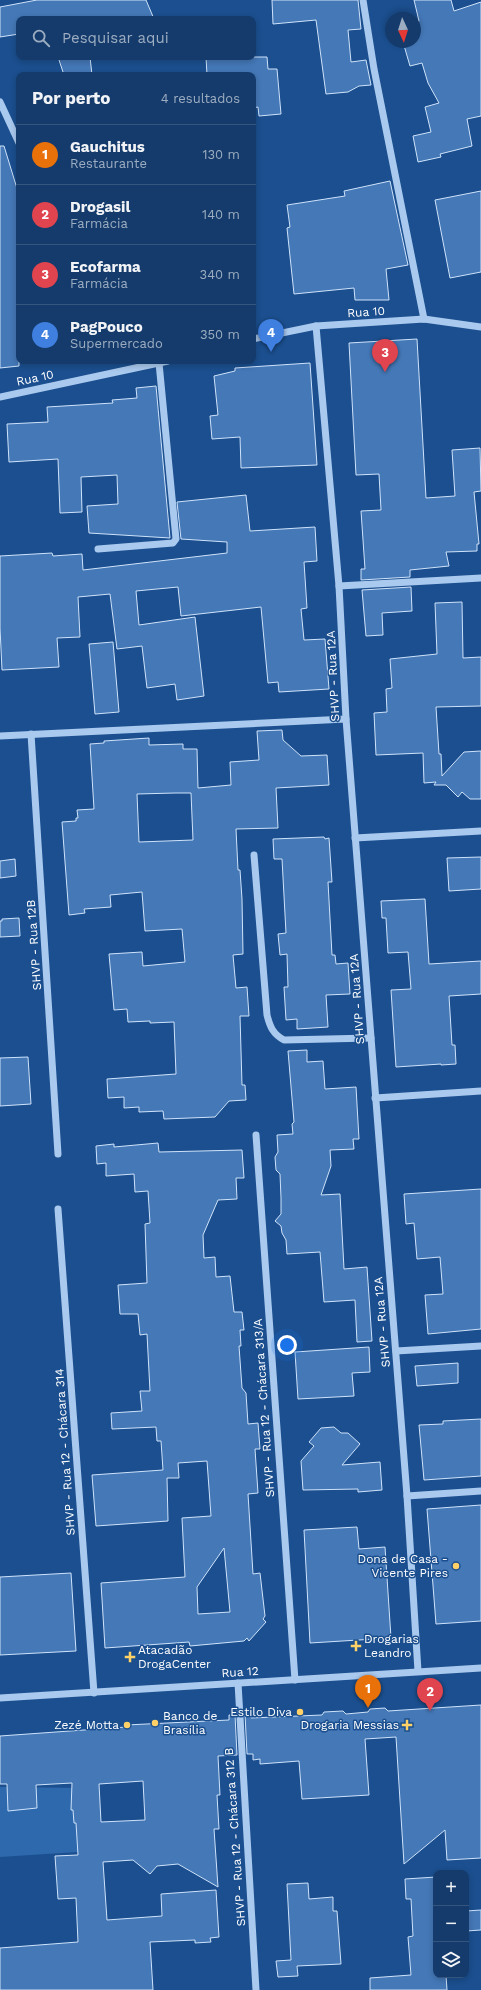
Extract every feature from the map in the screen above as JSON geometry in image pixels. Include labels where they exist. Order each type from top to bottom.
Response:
[{"type":"street","points":[[363,0],[374,69],[424,319]]},
{"type":"street","points":[[0,102],[16,137]]},
{"type":"street","name":"Rua 10","points":[[256,338],[316,326],[424,319],[481,328]]},
{"type":"street","name":"SHVP - Rua 12A","points":[[316,326],[339,586],[346,718],[407,1496],[418,1671]]},
{"type":"street","name":"Rua 10","points":[[0,397],[154,364]]},
{"type":"street","points":[[98,549],[173,543],[176,539],[159,364]]},
{"type":"street","points":[[339,586],[481,578]]},
{"type":"street","points":[[0,736],[346,718]]},
{"type":"street","name":"SHVP - Rua 12B","points":[[31,734],[58,1154]]},
{"type":"street","points":[[355,838],[481,832]]},
{"type":"street","points":[[254,855],[267,1015],[270,1026],[275,1035],[284,1040],[371,1038]]},
{"type":"street","points":[[375,1098],[481,1091]]},
{"type":"street","name":"SHVP - Rua 12 - Chácara 313/A","points":[[256,1135],[295,1680]]},
{"type":"street","name":"SHVP - Rua 12 - Chácara 314","points":[[58,1209],[94,1693]]},
{"type":"street","points":[[396,1351],[481,1346]]},
{"type":"street","points":[[407,1496],[481,1490]]},
{"type":"street","name":"Rua 12","points":[[0,1698],[481,1668]]},
{"type":"street","name":"SHVP - Rua 12 - Chácara 312 B","points":[[238,1683],[256,1990]]},
{"type":"shaded area","points":[[0,1787],[84,1788],[93,1851],[0,1857]]},
{"type":"building","points":[[37,0],[146,0],[153,16],[16,16],[16,34],[0,37],[0,7]]},
{"type":"building","points":[[272,0],[358,0],[361,29],[348,30],[351,62],[366,60],[371,85],[359,86],[348,92],[326,94],[316,20],[273,24]]},
{"type":"building","points":[[414,0],[451,0],[454,11],[481,2],[481,116],[467,119],[472,146],[440,154],[441,157],[418,162],[413,136],[431,132],[425,107],[439,103],[428,83],[422,63],[410,66],[405,48],[421,48],[421,12],[417,12]]},
{"type":"building","points":[[256,57],[267,57],[268,69],[277,69],[281,114],[259,116],[258,107],[256,107],[256,72],[207,72],[206,60],[256,60]]},
{"type":"building","points":[[59,60],[90,60],[92,72],[63,72]]},
{"type":"building","points":[[0,146],[4,146],[16,185],[16,364],[19,364],[19,366],[0,368]]},
{"type":"building","points":[[390,181],[408,265],[386,269],[389,300],[355,300],[354,288],[294,294],[287,228],[290,227],[287,205],[345,196],[344,191]]},
{"type":"building","points":[[481,191],[481,272],[450,278],[435,200]]},
{"type":"building","points":[[417,339],[426,498],[455,496],[452,450],[480,448],[481,491],[474,492],[479,544],[477,544],[477,551],[446,552],[449,566],[410,570],[410,577],[361,580],[361,569],[365,569],[361,511],[381,510],[379,474],[356,475],[349,343]]},
{"type":"building","points":[[310,363],[317,465],[241,468],[240,437],[212,439],[210,416],[218,415],[214,376],[235,371],[235,368]]},
{"type":"building","points":[[156,386],[170,538],[89,533],[87,506],[118,504],[117,475],[81,477],[82,512],[60,513],[58,459],[9,462],[7,424],[48,422],[47,407],[113,403],[112,400],[137,398],[136,388]]},
{"type":"building","points":[[246,495],[250,531],[315,527],[317,561],[304,562],[307,608],[301,609],[304,640],[325,639],[329,689],[279,692],[278,682],[268,683],[261,607],[181,616],[178,587],[136,591],[139,625],[195,617],[204,696],[177,700],[175,684],[147,688],[142,646],[117,649],[110,594],[78,597],[80,637],[57,638],[59,667],[2,670],[0,628],[0,556],[52,553],[53,556],[82,554],[83,570],[227,553],[227,542],[181,539],[177,502]]},
{"type":"building","points":[[411,587],[412,611],[382,613],[383,635],[366,636],[362,590]]},
{"type":"building","points":[[462,602],[463,658],[481,657],[481,706],[436,707],[439,754],[441,754],[442,776],[464,752],[481,751],[481,799],[470,799],[462,792],[458,797],[446,785],[434,785],[436,782],[424,783],[423,753],[376,755],[374,713],[387,712],[386,689],[392,688],[390,659],[437,654],[435,603]]},
{"type":"building","points":[[113,642],[119,712],[95,714],[89,644]]},
{"type":"building","points":[[282,730],[283,740],[301,756],[327,755],[329,785],[276,788],[278,828],[236,829],[238,870],[240,870],[242,899],[243,954],[233,955],[236,988],[247,987],[249,1016],[240,1016],[242,1085],[245,1085],[246,1100],[229,1101],[215,1117],[164,1119],[163,1111],[139,1112],[139,1107],[124,1108],[124,1097],[108,1098],[107,1079],[176,1074],[174,1022],[128,1022],[127,1009],[114,1010],[109,954],[142,952],[143,966],[185,962],[182,929],[145,931],[142,892],[110,895],[111,907],[84,909],[85,913],[69,915],[62,822],[76,821],[76,818],[78,818],[77,810],[94,809],[90,744],[104,743],[104,741],[149,738],[149,745],[183,744],[183,749],[197,749],[198,788],[231,785],[230,762],[259,760],[257,731]],"holes":[[[191,793],[193,840],[139,842],[137,794]]]},
{"type":"building","points":[[324,837],[325,839],[329,838],[332,882],[328,882],[332,955],[335,955],[336,964],[348,963],[350,994],[326,995],[328,1027],[297,1029],[297,1019],[286,1020],[284,987],[288,987],[287,954],[280,955],[278,934],[286,933],[282,859],[274,859],[273,839]]},
{"type":"building","points":[[481,857],[481,889],[449,891],[447,858]]},
{"type":"building","points":[[15,859],[16,876],[0,878],[0,861]]},
{"type":"building","points":[[425,899],[429,964],[481,961],[481,994],[449,996],[452,1045],[455,1045],[456,1064],[396,1067],[391,990],[411,989],[408,952],[388,953],[386,918],[382,918],[381,901]]},
{"type":"building","points":[[19,918],[20,936],[0,937],[0,921],[2,921],[2,919]]},
{"type":"building","points":[[307,1050],[307,1062],[323,1061],[325,1089],[356,1087],[359,1139],[353,1139],[354,1149],[330,1150],[331,1166],[321,1195],[340,1194],[344,1269],[367,1267],[372,1341],[357,1342],[355,1300],[324,1302],[320,1252],[287,1254],[286,1240],[282,1233],[281,1226],[275,1221],[281,1214],[280,1174],[276,1170],[275,1157],[278,1152],[277,1135],[293,1134],[292,1124],[294,1122],[288,1051]]},
{"type":"building","points":[[28,1057],[31,1104],[0,1106],[0,1058]]},
{"type":"building","points":[[158,1143],[159,1152],[242,1150],[244,1178],[236,1178],[237,1199],[218,1200],[203,1235],[204,1258],[215,1257],[216,1277],[230,1276],[234,1312],[242,1312],[244,1330],[240,1330],[241,1346],[239,1346],[242,1388],[246,1393],[248,1424],[258,1423],[260,1449],[255,1449],[258,1493],[248,1494],[253,1574],[260,1573],[265,1616],[263,1619],[266,1622],[249,1641],[247,1638],[244,1641],[190,1646],[189,1642],[105,1648],[101,1583],[185,1577],[182,1518],[211,1516],[207,1461],[178,1463],[179,1478],[167,1478],[168,1521],[96,1526],[92,1475],[163,1470],[161,1441],[157,1441],[156,1427],[112,1429],[111,1413],[142,1411],[140,1391],[150,1391],[147,1334],[140,1335],[138,1314],[120,1314],[118,1285],[147,1283],[145,1224],[150,1223],[148,1191],[135,1192],[134,1174],[106,1176],[106,1163],[97,1164],[96,1146],[114,1144],[114,1147]],"holes":[[[224,1548],[230,1612],[198,1614],[197,1587]]]},
{"type":"building","points":[[481,1189],[481,1329],[428,1334],[425,1295],[443,1294],[440,1257],[417,1259],[414,1223],[406,1224],[404,1194]]},
{"type":"building","points":[[369,1347],[370,1372],[352,1373],[354,1396],[298,1399],[295,1352]]},
{"type":"building","points":[[458,1363],[458,1383],[417,1386],[415,1366]]},
{"type":"building","points":[[481,1419],[481,1476],[424,1480],[419,1425],[443,1424],[443,1421]]},
{"type":"building","points":[[334,1427],[341,1433],[348,1433],[360,1444],[342,1465],[380,1462],[382,1490],[358,1492],[358,1489],[303,1490],[301,1461],[314,1446],[309,1442],[321,1428]]},
{"type":"building","name":"Dona de Casa - Vicente Pires","points":[[481,1505],[481,1621],[436,1624],[427,1509]]},
{"type":"building","points":[[357,1527],[359,1549],[385,1547],[391,1638],[310,1643],[304,1530]]},
{"type":"building","points":[[71,1573],[76,1651],[0,1655],[0,1577]]},
{"type":"building","points":[[481,1705],[481,1858],[447,1860],[445,1830],[404,1864],[396,1737],[365,1739],[369,1795],[302,1799],[299,1761],[260,1764],[260,1759],[253,1760],[253,1754],[247,1754],[245,1714],[250,1714],[251,1718],[322,1715],[324,1712],[343,1711],[346,1714],[368,1712],[370,1709],[385,1708],[388,1711]]},
{"type":"building","points":[[229,1715],[235,1715],[237,1755],[218,1756],[220,1795],[217,1795],[219,1829],[214,1829],[218,1887],[178,1864],[157,1866],[150,1874],[133,1860],[103,1862],[107,1920],[162,1916],[161,1894],[216,1890],[219,1937],[210,1938],[211,1942],[195,1943],[195,1940],[150,1942],[153,1990],[0,1990],[0,1948],[78,1942],[76,1898],[58,1899],[55,1856],[78,1855],[76,1823],[74,1823],[73,1810],[71,1810],[72,1783],[36,1785],[37,1808],[8,1811],[7,1784],[0,1784],[0,1736],[126,1727],[126,1725],[229,1720]],"holes":[[[143,1781],[145,1820],[101,1822],[99,1784]]]},
{"type":"building","points":[[433,1877],[433,1978],[446,1978],[447,1990],[370,1990],[370,1978],[411,1975],[408,1937],[413,1936],[411,1899],[406,1899],[405,1879]]},
{"type":"building","points":[[308,1883],[309,1899],[333,1897],[333,1911],[337,1911],[341,1964],[297,1966],[298,1976],[278,1977],[276,1961],[291,1960],[287,1884]]},
{"type":"building","points":[[481,1910],[481,1930],[469,1931],[469,1911]]},
{"type":"place","name":"PagPouco","points":[[271,352]]},
{"type":"place","name":"Ecofarma","points":[[385,372]]},
{"type":"place","name":"Dona de Casa - Vicente Pires","points":[[456,1566]]},
{"type":"place","name":"Drogarias Leandro","points":[[356,1646]]},
{"type":"place","name":"Atacadão DrogaCenter","points":[[130,1657]]},
{"type":"place","name":"Gauchitus","points":[[368,1708]]},
{"type":"place","name":"Drogasil","points":[[430,1711]]},
{"type":"place","name":"Estilo Diva","points":[[300,1712]]},
{"type":"place","name":"Banco de Brasília","points":[[155,1723]]},
{"type":"place","name":"Zezé Motta","points":[[127,1725]]},
{"type":"place","name":"Drogaria Messias","points":[[407,1725]]}]
